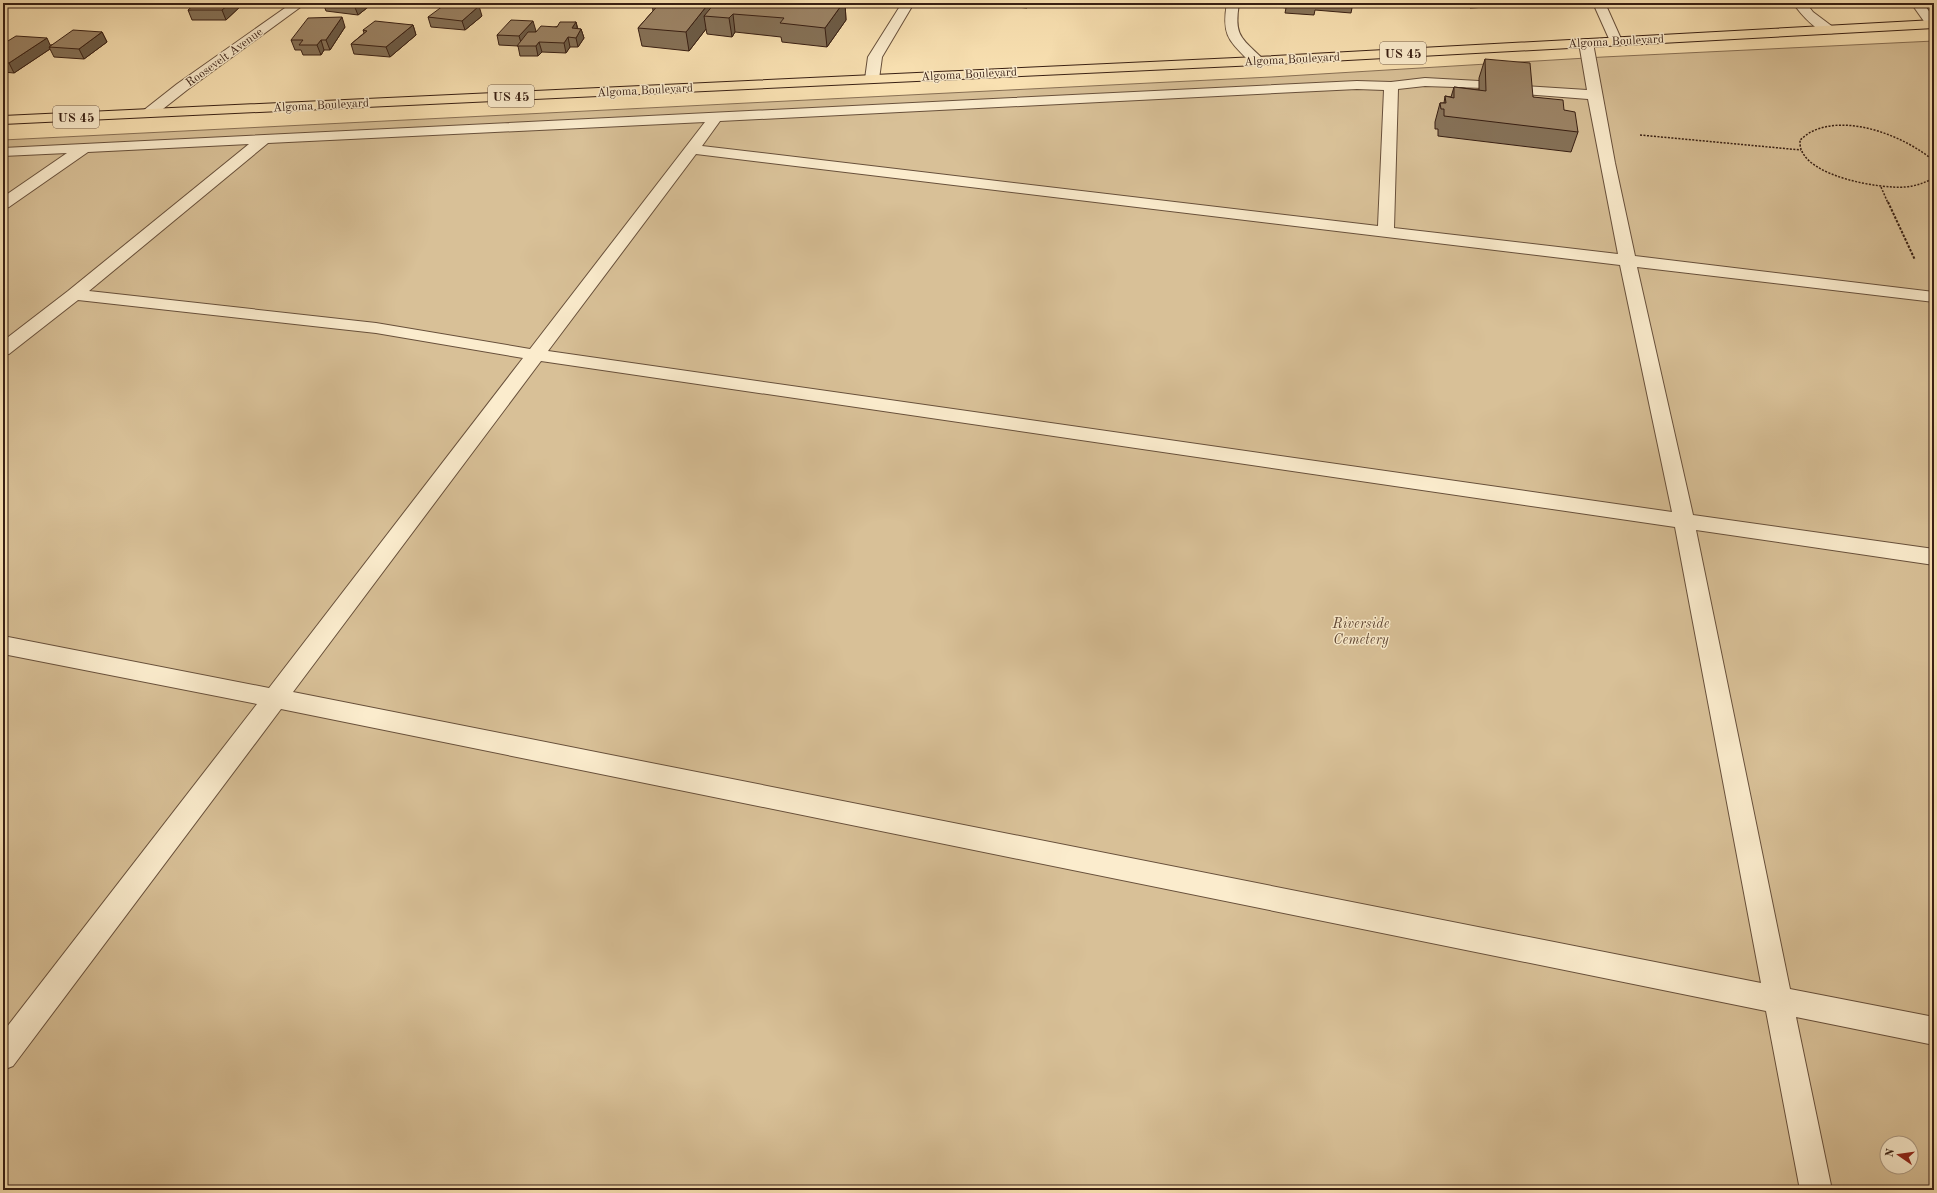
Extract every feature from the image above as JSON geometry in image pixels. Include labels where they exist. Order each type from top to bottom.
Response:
[{"type":"main road","name":"Algoma Boulevard","points":[[3,120],[1257,61],[1933,24]]},
{"type":"street","name":"Roosevelt Avenue","points":[[149,113],[182,87],[300,3]]},
{"type":"street","points":[[872,79],[875,57],[908,3]]},
{"type":"street","points":[[1233,3],[1229,21],[1230,29],[1234,37],[1257,61]]},
{"type":"street","points":[[1599,3],[1616,41]]},
{"type":"street","points":[[1799,3],[1809,15],[1828,30]]},
{"type":"street","points":[[1918,3],[1933,24]]},
{"type":"street","points":[[1586,43],[1601,132],[1684,521],[1777,999],[1816,1190]]},
{"type":"street","points":[[3,152],[1358,85],[1391,86],[1425,82],[1479,85]]},
{"type":"street","points":[[1386,233],[1391,86]]},
{"type":"street","points":[[1524,90],[1594,95]]},
{"type":"street","points":[[3,1056],[716,117]]},
{"type":"street","points":[[3,350],[74,295],[264,139]]},
{"type":"street","points":[[3,204],[84,148]]},
{"type":"street","points":[[692,149],[1628,262],[1933,297]]},
{"type":"street","points":[[74,295],[160,303],[376,328],[535,355],[1934,557]]},
{"type":"street","points":[[3,645],[275,698],[1934,1031]]},
{"type":"path","points":[[1934,161],[1922,150],[1905,141],[1883,133],[1861,128],[1821,128],[1807,133],[1800,140],[1801,150],[1808,159],[1827,171],[1859,183],[1881,187],[1904,188],[1922,185],[1934,178]]},
{"type":"path","points":[[1601,132],[1801,150]]},
{"type":"path","points":[[1881,187],[1933,297]]},
{"type":"green space","name":"Riverside Cemetery","points":[[1934,41],[1934,1190],[3,1190],[3,140],[1271,77],[1603,57]]},
{"type":"building","points":[[196,3],[230,3],[222,10],[188,10]]},
{"type":"building","points":[[336,3],[357,3],[354,5]]},
{"type":"building","points":[[447,3],[479,6],[462,21],[428,17]]},
{"type":"building","points":[[660,3],[709,3],[686,32],[638,28]]},
{"type":"building","points":[[715,3],[843,3],[825,28],[780,23],[784,18],[733,14],[729,18],[704,16]]},
{"type":"building","points":[[342,17],[326,40],[321,40],[317,45],[299,45],[303,40],[291,40],[308,18]]},
{"type":"building","points":[[511,20],[533,21],[519,36],[497,35]]},
{"type":"building","points":[[375,21],[413,25],[386,47],[351,44],[367,31],[363,30]]},
{"type":"building","points":[[560,22],[576,22],[572,28],[581,29],[576,38],[568,37],[564,43],[539,42],[536,46],[517,46],[528,32],[536,32],[541,26],[557,27]]},
{"type":"building","points":[[73,30],[102,32],[79,49],[49,47]]},
{"type":"building","points":[[16,36],[47,38],[9,63],[3,62],[3,44]]},
{"type":"building","points":[[1485,59],[1530,63],[1533,97],[1563,100],[1564,110],[1575,112],[1578,132],[1444,116],[1444,109],[1441,109],[1440,103],[1446,103],[1445,96],[1454,98],[1454,87],[1486,91]]}]
